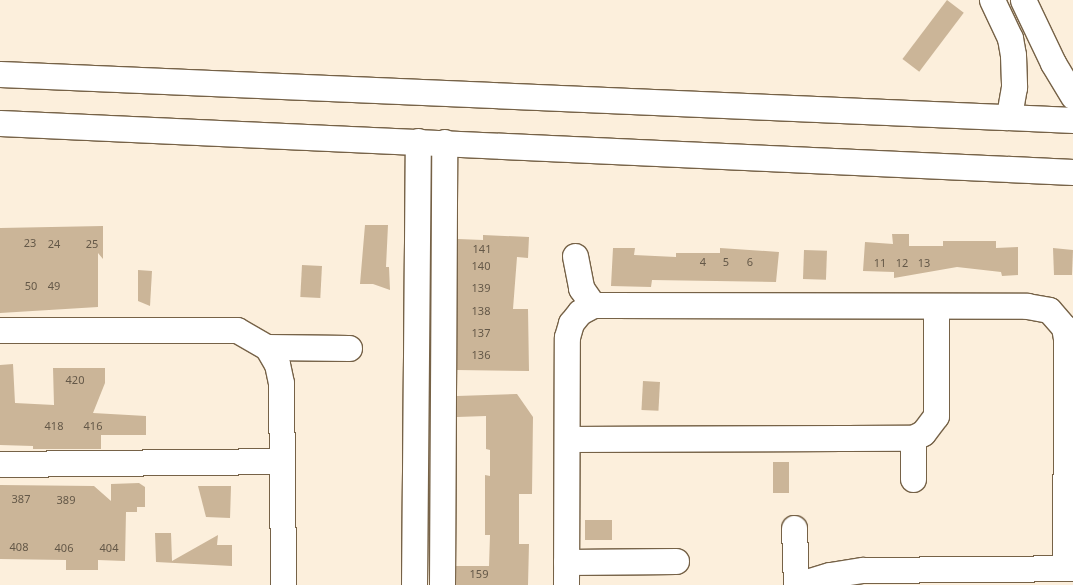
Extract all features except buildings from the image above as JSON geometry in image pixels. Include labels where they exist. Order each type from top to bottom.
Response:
[{"type":"street","points":[[992,0],[1010,38],[1013,55],[1014,87],[1009,116]]},
{"type":"street","points":[[1023,0],[1053,63],[1073,96]]},
{"type":"street","points":[[0,74],[1073,120]]},
{"type":"street","points":[[0,123],[1073,172]]},
{"type":"street","points":[[414,585],[418,141]]},
{"type":"street","points":[[442,585],[444,142]]},
{"type":"street","points":[[575,256],[580,288],[593,305]]},
{"type":"street","points":[[676,561],[566,573],[567,337],[571,323],[580,312],[593,305],[1038,306],[1058,317],[1068,327],[1069,568],[936,577],[863,570],[830,575],[797,585],[794,528]]},
{"type":"street","points":[[567,439],[913,438],[923,433],[936,416],[936,306]]},
{"type":"street","points":[[0,330],[237,330],[267,347],[350,348]]},
{"type":"street","points":[[267,347],[277,364],[281,383],[280,461],[283,585]]},
{"type":"street","points":[[913,438],[913,479]]},
{"type":"street","points":[[0,464],[280,461]]}]
